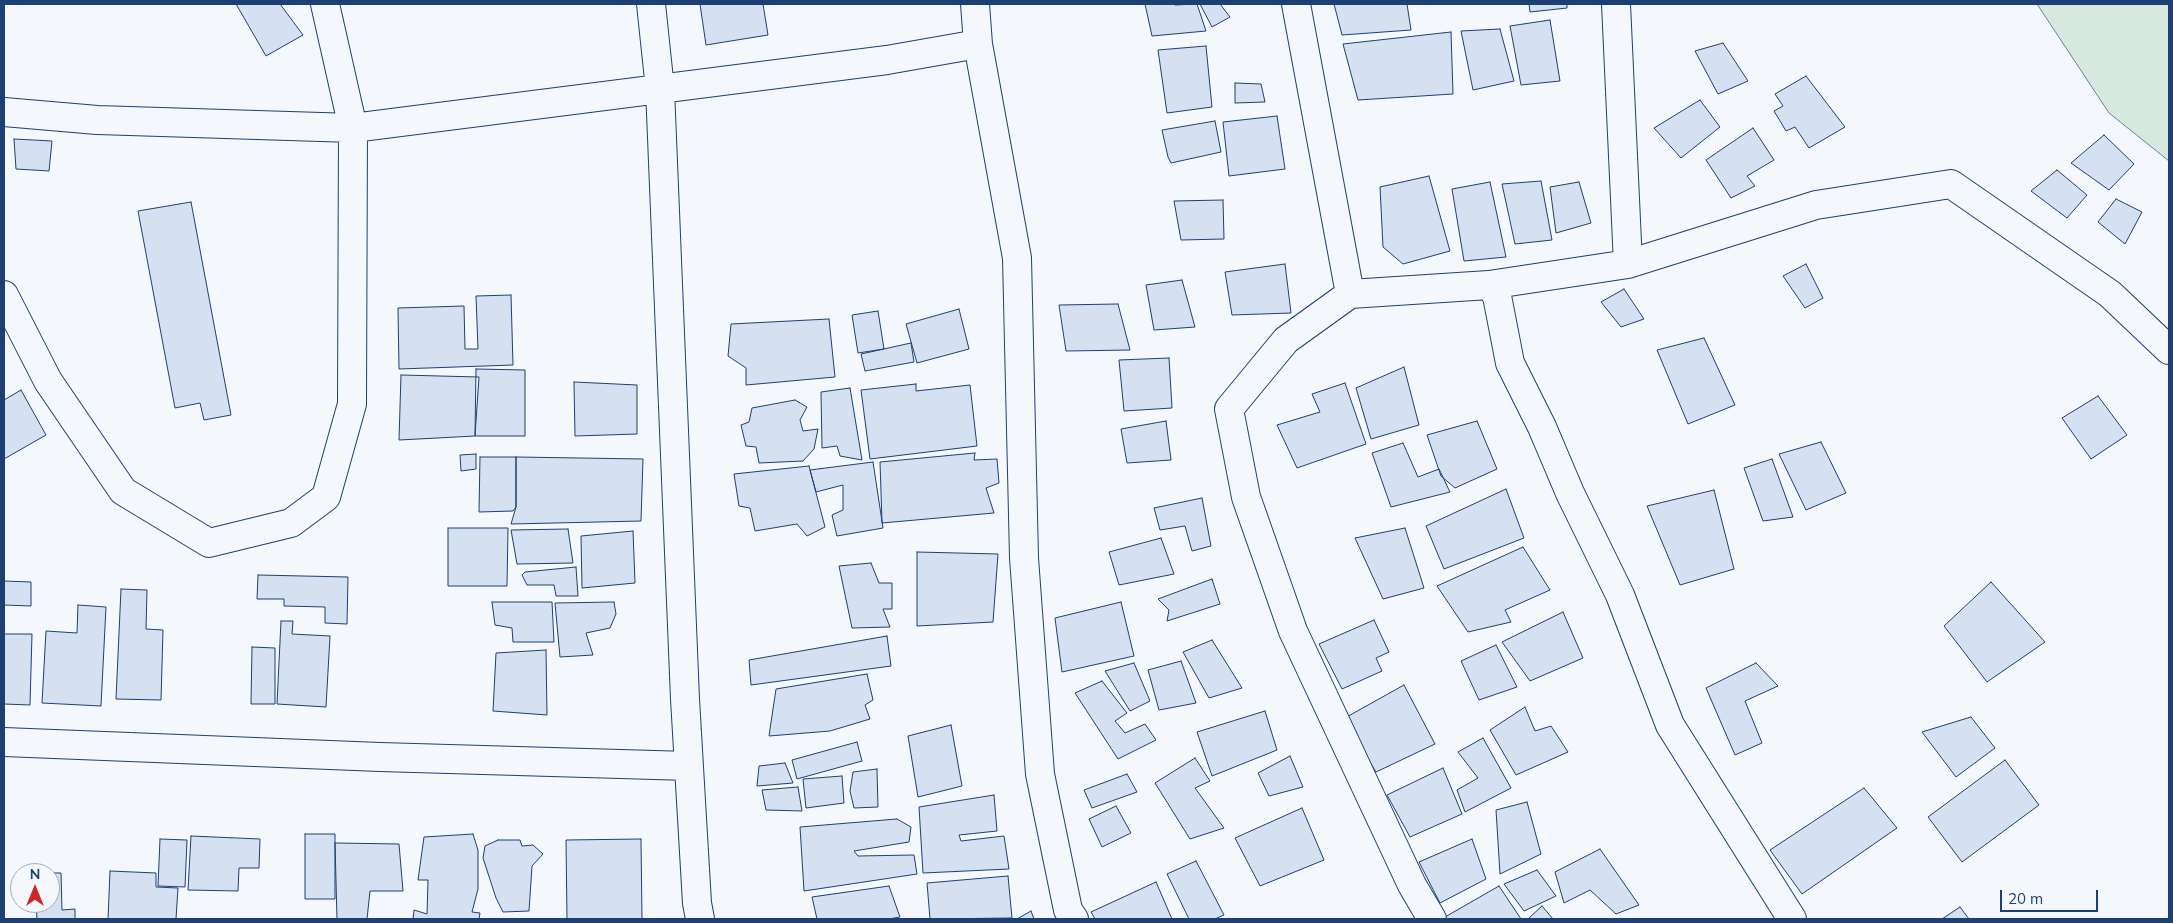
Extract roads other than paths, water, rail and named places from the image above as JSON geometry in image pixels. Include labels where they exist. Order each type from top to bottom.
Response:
[{"type":"street","points":[[4,295],[48,381],[123,491],[209,543],[291,522],[326,496],[352,404],[353,128],[325,4]]},
{"type":"street","points":[[651,4],[660,89],[689,766],[697,903],[700,919]]},
{"type":"street","points":[[975,4],[978,44],[1017,258],[1024,558],[1040,774],[1068,910],[1074,919]]},
{"type":"street","points":[[1296,4],[1350,294]]},
{"type":"street","points":[[1616,4],[1628,264]]},
{"type":"street","points":[[4,112],[97,120],[353,128],[887,60],[978,44]]},
{"type":"street","points":[[1432,919],[1412,885],[1293,631],[1246,496],[1229,409],[1286,340],[1350,294],[1489,285],[1628,264],[1816,205],[1951,184],[2110,294],[2169,350]]},
{"type":"street","points":[[1489,285],[1497,296],[1510,363],[1620,595],[1670,725],[1792,919]]},
{"type":"street","points":[[4,742],[380,757],[689,766]]}]
